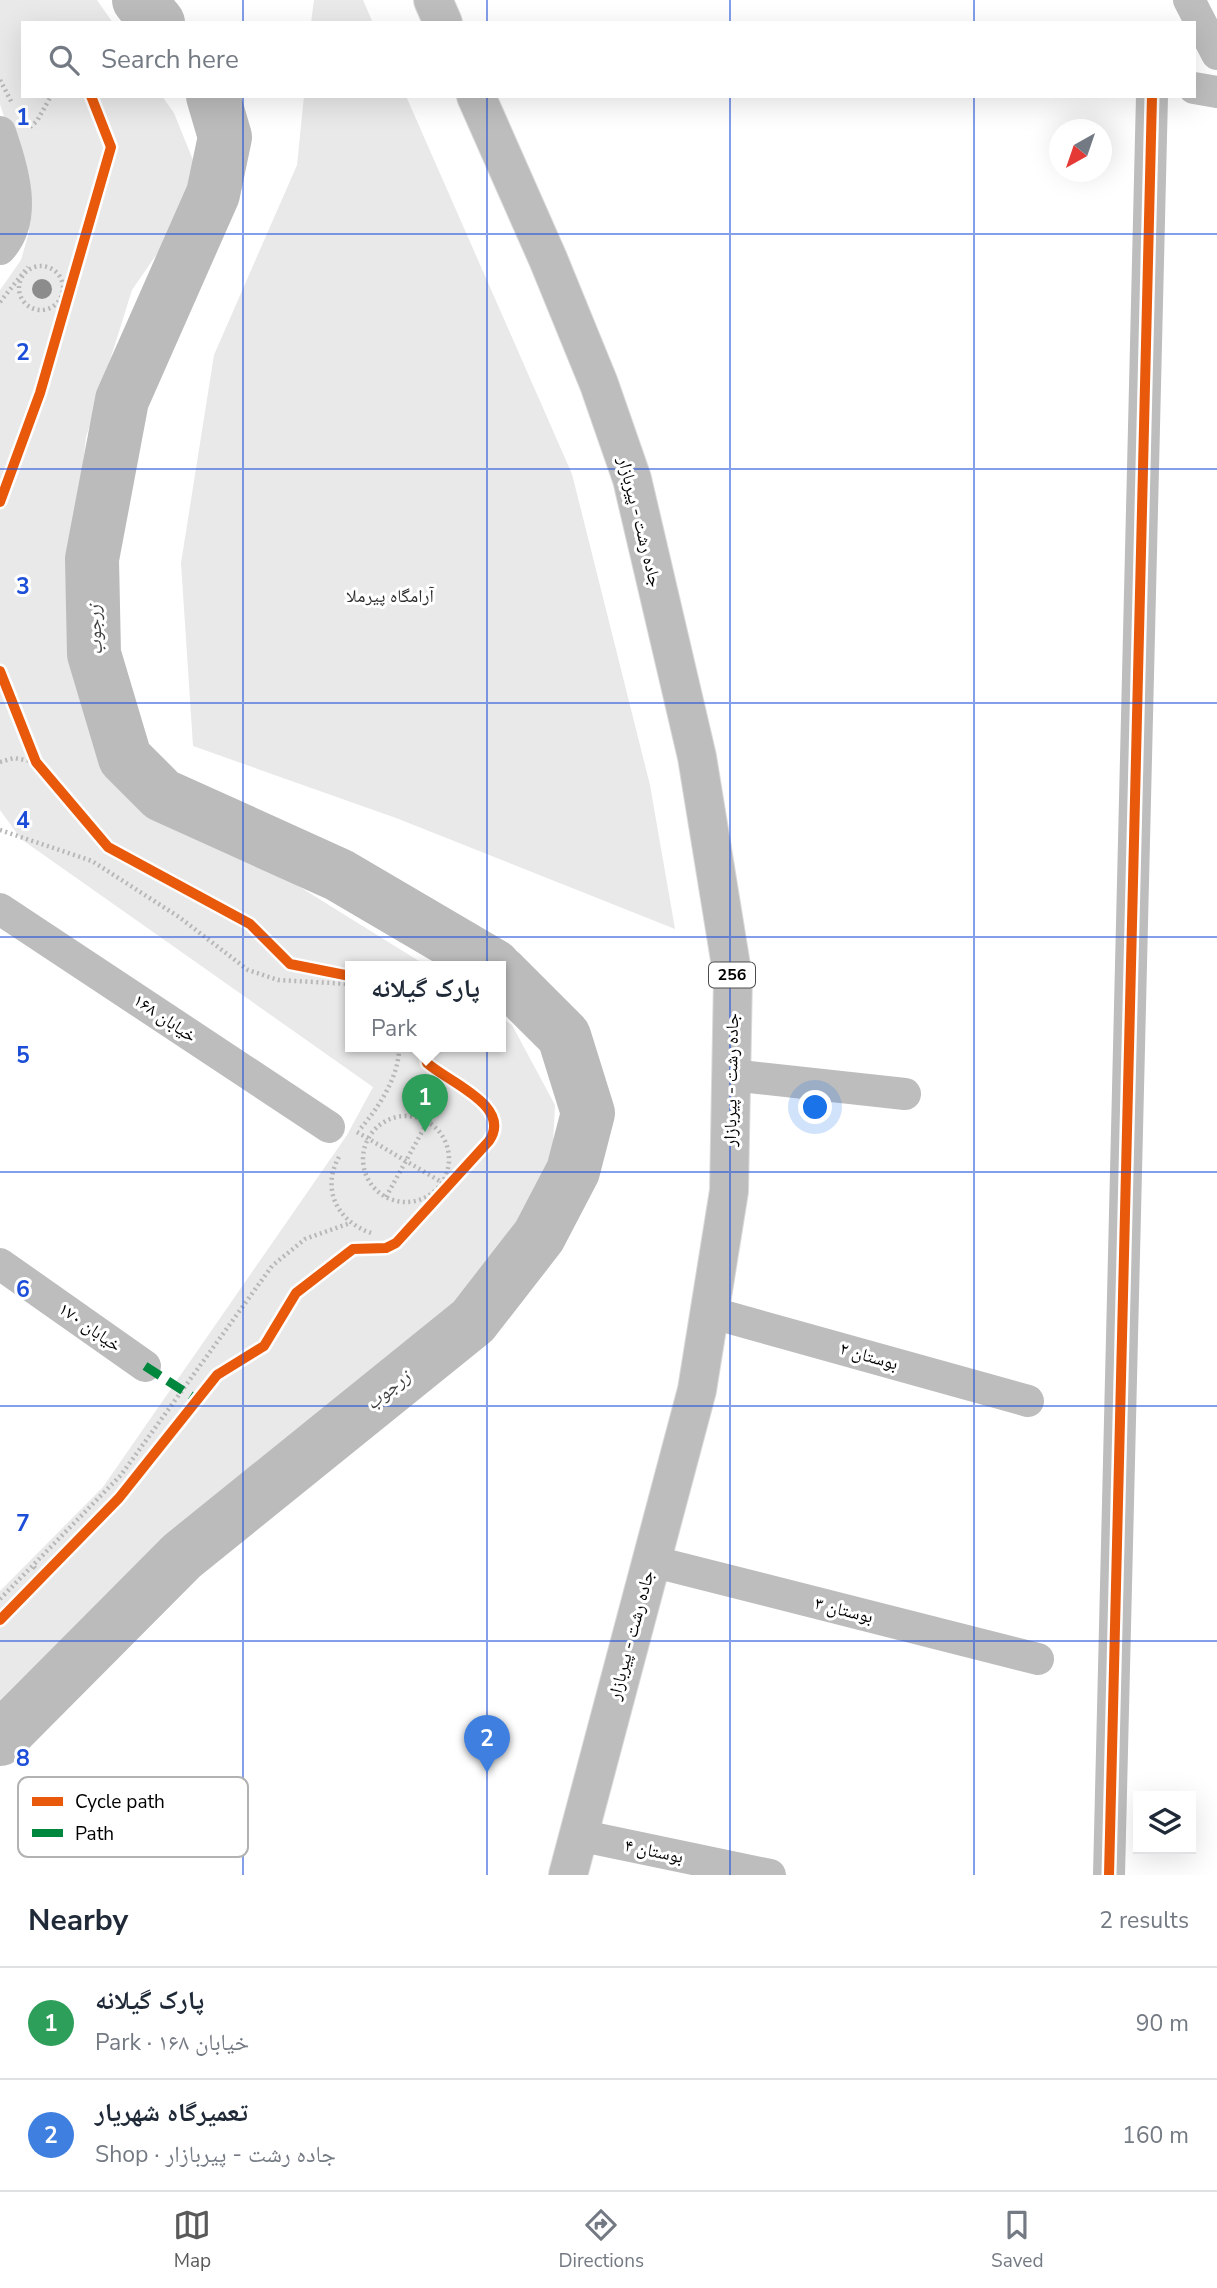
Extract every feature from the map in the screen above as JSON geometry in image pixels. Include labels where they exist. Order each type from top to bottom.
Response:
[{"type":"main road","points":[[433,0],[442,21]]},
{"type":"main road","name":"جاده رشت - پیربازار","points":[[476,98],[548,260],[598,384],[632,479],[697,757],[733,978],[729,1191],[697,1390],[568,1875]]},
{"type":"street","points":[[1189,0],[1217,54]]},
{"type":"street","points":[[1196,88],[1217,92]]},
{"type":"street","points":[[1110,1875],[1152,98]]},
{"type":"street","points":[[0,249],[12,231],[17,205],[12,168],[13,131]]},
{"type":"street","name":"خیابان ۱۶۸","points":[[0,909],[344,1138]]},
{"type":"street","points":[[731,1075],[905,1094]]},
{"type":"street","name":"خیابان ۱۷۰","points":[[0,1265],[145,1366]]},
{"type":"street","name":"بوستان ۲","points":[[709,1312],[1028,1401]]},
{"type":"street","name":"بوستان ۳","points":[[651,1561],[1038,1659]]},
{"type":"street","name":"بوستان ۴","points":[[578,1835],[770,1875]]},
{"type":"path","points":[[13,131],[37,121],[50,98]]},
{"type":"path","points":[[35,266],[45,266],[68,278],[61,300],[52,309],[40,311],[28,307],[20,296],[19,283],[25,272],[35,266]]},
{"type":"path","points":[[62,315],[68,278]]},
{"type":"path","points":[[0,671],[2,686],[10,698]]},
{"type":"path","points":[[31,749],[44,772]]},
{"type":"path","points":[[0,762],[14,758],[36,762]]},
{"type":"path","points":[[0,830],[92,861],[179,917],[248,970],[278,980],[345,984]]},
{"type":"path","points":[[314,969],[345,975]]},
{"type":"path","points":[[371,1233],[350,1223],[336,1204],[330,1181],[344,1138],[373,1115],[392,1078],[397,1052]]},
{"type":"path","points":[[415,1116],[428,1121],[447,1142],[450,1156],[443,1183],[423,1199],[397,1202],[386,1197],[367,1178],[363,1166],[367,1140],[387,1119],[415,1116]]},
{"type":"path","points":[[386,1197],[428,1121]]},
{"type":"path","points":[[344,1138],[367,1140],[407,1159],[443,1183]]},
{"type":"path","points":[[424,1212],[461,1172]]},
{"type":"path","points":[[0,1599],[121,1475],[272,1266],[304,1239],[350,1223]]},
{"type":"path","points":[[34,1585],[52,1566]]},
{"type":"path","points":[[34,1567],[43,1576]]},
{"type":"green space","points":[[0,0],[97,0],[112,21],[21,21],[21,98],[163,98],[174,113],[197,170],[174,229],[132,290],[86,437],[69,592],[76,655],[84,686],[108,743],[141,795],[242,851],[419,961],[345,961],[345,1052],[506,1052],[506,1021],[512,1025],[555,1105],[551,1183],[478,1289],[382,1380],[258,1460],[68,1638],[0,1713],[0,1591],[103,1487],[347,1135],[373,1087],[21,839],[0,810],[0,290],[21,260],[29,232],[25,185],[0,104]]},
{"type":"green space","points":[[314,0],[363,0],[372,21],[311,21]]},
{"type":"green space","name":"آرامگاه پیرملا","points":[[304,98],[407,98],[572,474],[650,785],[675,929],[396,818],[193,746],[181,563],[214,355],[297,165]]},
{"type":"waterway","name":"زرجوب","points":[[139,0],[156,21]]},
{"type":"waterway","name":"زرجوب","points":[[214,98],[225,137],[213,194],[122,400],[92,559],[94,654],[125,758],[162,795],[339,875],[485,961]]},
{"type":"waterway","name":"زرجوب","points":[[0,1739],[182,1556],[473,1321],[539,1236],[573,1171],[588,1113],[564,1036],[506,978]]},
{"type":"marked path","points":[[145,1366],[196,1399]]},
{"type":"cycle path","points":[[0,502],[40,393],[111,147],[92,98]]},
{"type":"cycle path","points":[[1109,1875],[1152,98]]},
{"type":"cycle path","points":[[0,671],[36,762],[108,847],[250,924],[290,964],[345,975]]},
{"type":"cycle path","points":[[0,1620],[119,1498],[217,1375],[264,1346],[296,1293],[353,1249],[386,1248],[396,1243],[489,1141],[494,1128],[492,1117],[485,1106],[427,1063],[425,1052]]},
{"type":"place","name":"پارک گیلانه","points":[[425,1132]]},
{"type":"place","name":"تعمیرگاه شهریار","points":[[487,1773]]}]
